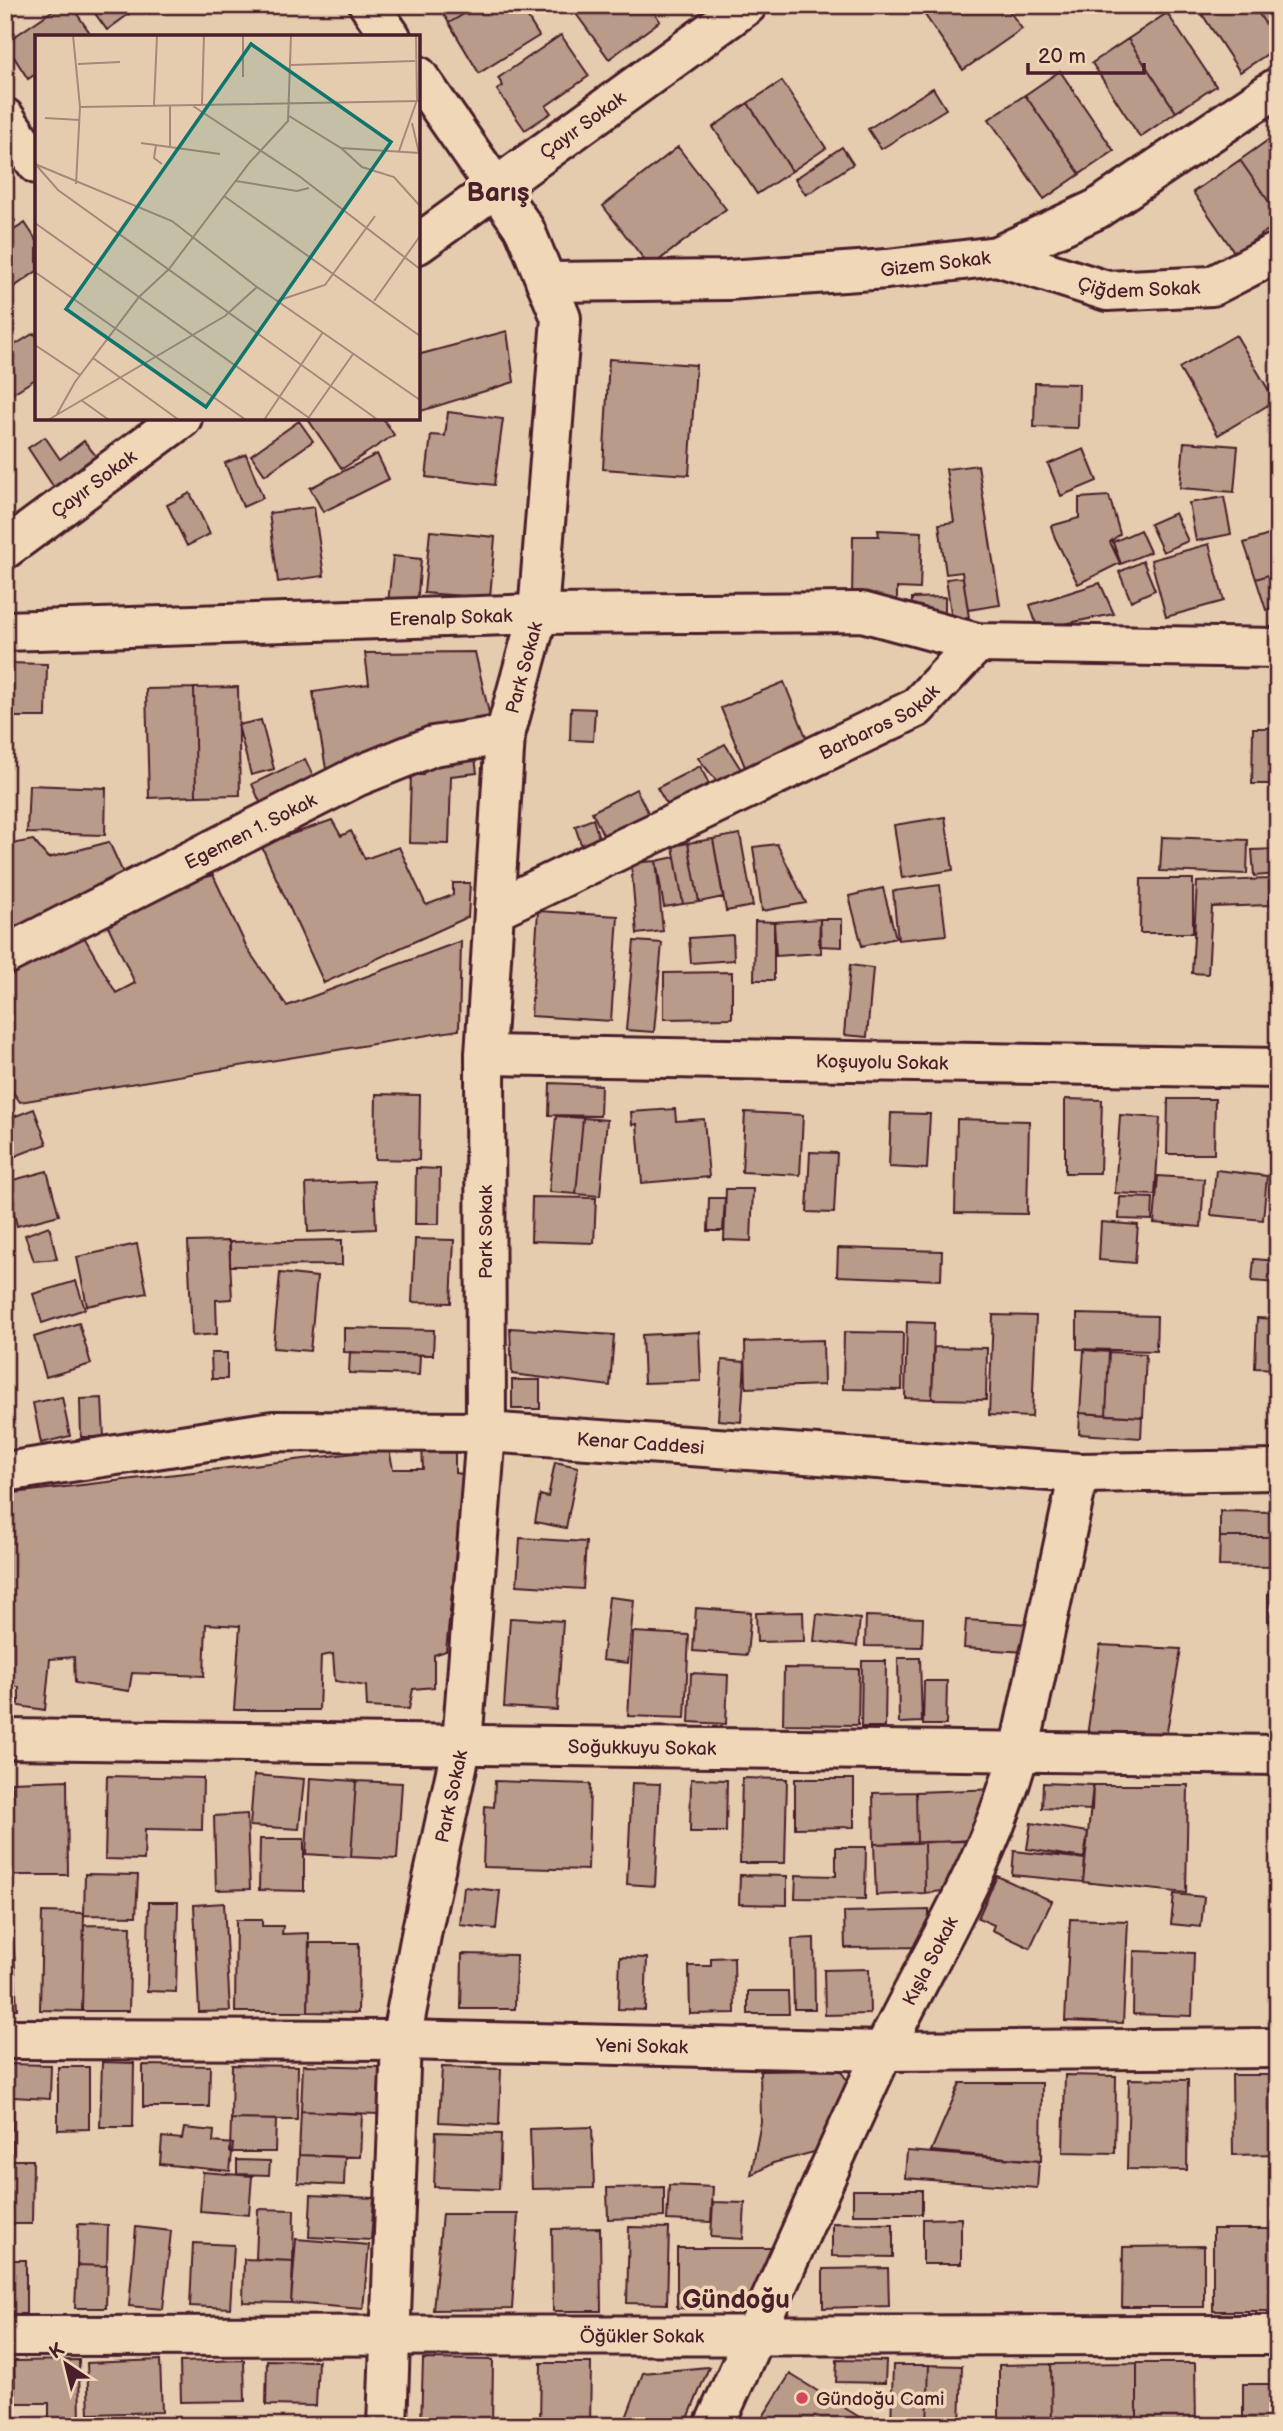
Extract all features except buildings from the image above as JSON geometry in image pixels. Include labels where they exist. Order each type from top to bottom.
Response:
[{"type":"street","points":[[369,5],[390,35]]},
{"type":"street","name":"Çayır Sokak","points":[[420,243],[747,5]]},
{"type":"street","name":"Park Sokak","points":[[387,2426],[401,2040],[462,1744],[485,1432],[485,1055],[505,735],[538,614],[561,318],[525,230],[420,79]]},
{"type":"street","name":"Gizem Sokak","points":[[546,282],[728,280],[887,269],[997,256],[1097,209],[1278,87]]},
{"type":"street","points":[[5,118],[35,161]]},
{"type":"street","name":"Çiğdem Sokak","points":[[997,256],[1107,291],[1212,285],[1278,252]]},
{"type":"street","name":"Çayır Sokak","points":[[5,549],[178,420]]},
{"type":"street","name":"Erenalp Sokak","points":[[5,631],[538,614],[862,612],[976,643]]},
{"type":"street","points":[[976,643],[1278,649]]},
{"type":"street","name":"Barbaros Sokak","points":[[494,910],[916,708],[976,643]]},
{"type":"street","name":"Egemen 1. Sokak","points":[[5,955],[358,776],[433,746],[505,735]]},
{"type":"street","name":"Koşuyolu Sokak","points":[[485,1055],[1278,1068]]},
{"type":"street","name":"Kenar Caddesi","points":[[5,1472],[273,1431],[485,1432],[1079,1473],[1274,1464]]},
{"type":"street","name":"Kışla Sokak","points":[[714,2426],[884,2051],[982,1855],[1009,1790],[1079,1473]]},
{"type":"street","name":"Soğukkuyu Sokak","points":[[5,1740],[1278,1755]]},
{"type":"street","name":"Yeni Sokak","points":[[5,2039],[401,2040],[884,2051],[1278,2048]]},
{"type":"street","name":"Öğükler Sokak","points":[[5,2336],[1278,2334]]},
{"type":"place","name":"Gündoğu Cami","points":[[802,2398]]},
{"type":"district","name":"Barış","points":[[498,192]]},
{"type":"district","name":"Gündoğu","points":[[736,2299]]}]
